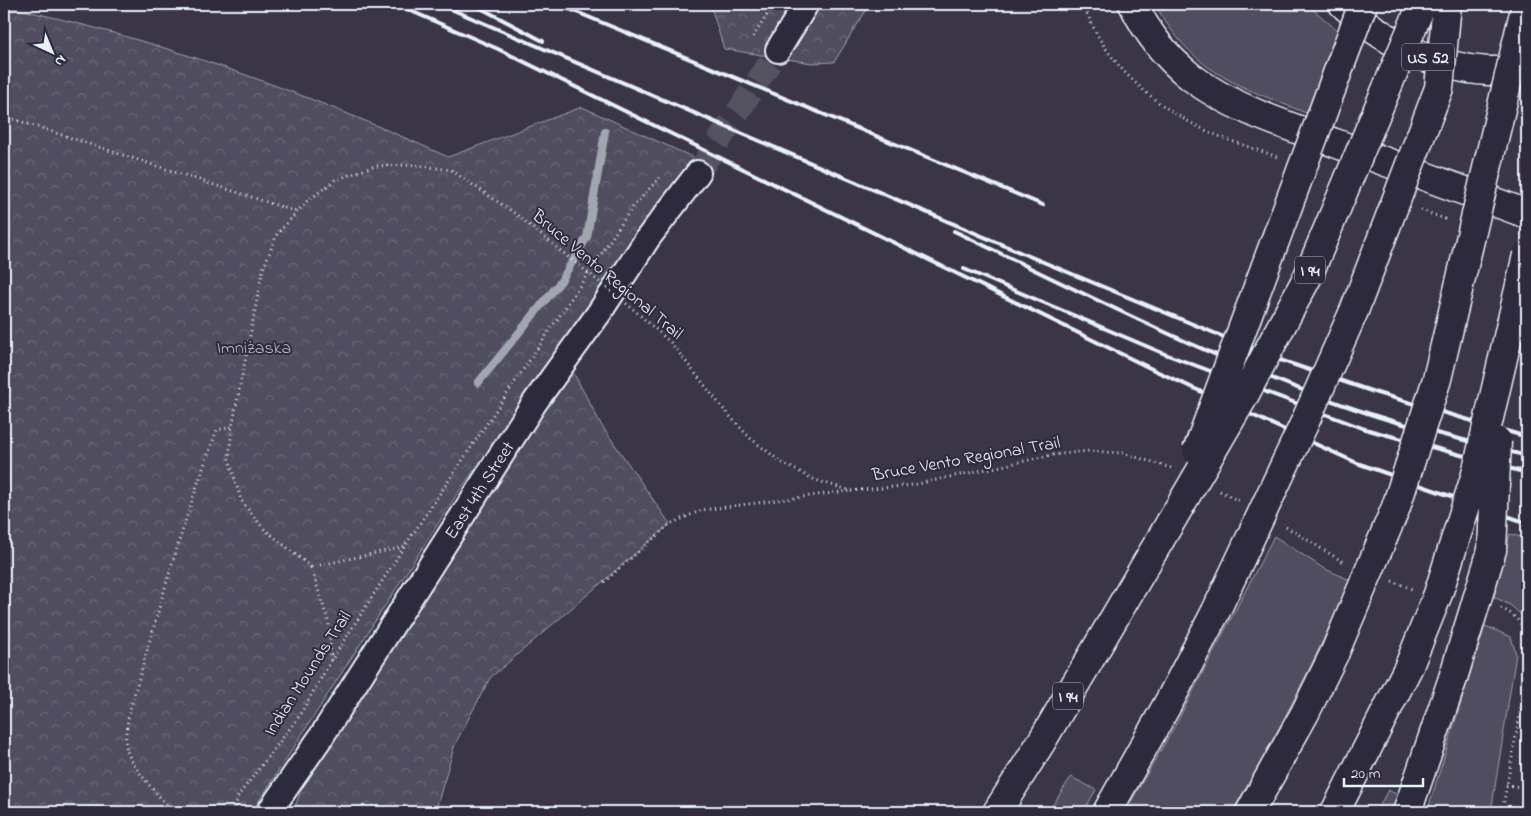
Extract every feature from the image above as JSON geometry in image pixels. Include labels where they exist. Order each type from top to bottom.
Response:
[{"type":"highway","points":[[1133,4],[1146,28],[1165,54],[1193,79],[1220,96],[1270,119],[1527,214]]},
{"type":"highway","name":"US 52","points":[[1343,4],[1378,33],[1420,55],[1453,65],[1488,71],[1527,68]]},
{"type":"highway","points":[[1170,523],[1363,4]]},
{"type":"highway","name":"I 94","points":[[997,812],[1042,741],[1243,398],[1308,276],[1422,4]]},
{"type":"highway","points":[[1107,812],[1171,698],[1215,613],[1354,311],[1439,88],[1447,4]]},
{"type":"highway","points":[[1250,812],[1278,764],[1335,652],[1396,507],[1437,379],[1526,4]]},
{"type":"highway","points":[[1335,812],[1409,666],[1438,594],[1459,530],[1500,380],[1527,255]]},
{"type":"highway","points":[[1407,812],[1453,678],[1492,550],[1500,380]]},
{"type":"street","points":[[778,50],[806,4]]},
{"type":"street","name":"East 4th Street","points":[[269,812],[321,737],[535,402],[599,313],[648,238],[698,173]]},
{"type":"path","points":[[753,37],[774,4]]},
{"type":"path","points":[[4,116],[297,212]]},
{"type":"path","name":"Bruce Vento Regional Trail","points":[[311,567],[263,528],[241,500],[229,460],[232,427],[263,269],[277,234],[306,202],[335,180],[375,166],[415,166],[451,170],[516,215],[671,343],[725,411],[750,438],[781,462],[815,480],[852,491],[913,485],[1052,455],[1089,451],[1123,453],[1151,460],[1177,471]]},
{"type":"path","name":"Indian Mounds Trail","points":[[234,812],[238,796],[298,718],[331,661],[404,547],[632,208],[664,174]]},
{"type":"path","points":[[173,812],[134,763],[127,750],[127,732],[153,628],[195,489],[217,430],[232,427]]},
{"type":"path","points":[[1212,486],[1247,504]]},
{"type":"path","points":[[604,582],[670,524],[702,510],[852,491]]},
{"type":"path","points":[[1281,523],[1350,565]]},
{"type":"path","points":[[331,661],[329,624],[311,567],[404,547]]},
{"type":"path","points":[[1383,578],[1418,590]]},
{"type":"path","points":[[1493,606],[1502,608],[1516,617],[1526,632],[1527,640]]},
{"type":"path","points":[[1502,812],[1527,675]]},
{"type":"path","points":[[1506,785],[1527,788]]},
{"type":"green space","points":[[710,4],[870,4],[834,62],[812,63],[724,49]]},
{"type":"green space","points":[[1155,4],[1307,4],[1339,32],[1306,113],[1238,85],[1202,62],[1185,47]]},
{"type":"green space","name":"Imniżaska","points":[[4,6],[118,34],[230,70],[285,89],[448,157],[582,107],[701,161],[459,491],[252,812],[4,812]]},
{"type":"green space","points":[[566,359],[602,426],[670,524],[490,678],[455,744],[435,812],[293,812],[321,737]]},
{"type":"green space","points":[[1510,534],[1527,539],[1527,620],[1510,605],[1494,597]]},
{"type":"green space","points":[[1274,536],[1323,568],[1350,580],[1280,727],[1232,812],[1125,812],[1176,724]]},
{"type":"green space","points":[[1485,626],[1511,637],[1516,654],[1491,812],[1427,812]]},
{"type":"green space","points":[[1071,777],[1096,790],[1083,812],[1048,812]]},
{"type":"green space","points":[[1388,790],[1400,796],[1393,812],[1376,812]]},
{"type":"waterway","points":[[478,383],[561,281],[587,237],[605,132]]},
{"type":"tunnel","points":[[698,173],[778,50]]},
{"type":"railway","points":[[395,4],[498,49],[1156,371],[1357,463],[1527,523]]},
{"type":"railway","points":[[439,4],[1024,254],[1277,359],[1377,393],[1527,437]]},
{"type":"railway","points":[[473,4],[543,41]]},
{"type":"railway","points":[[557,4],[1043,205]]},
{"type":"railway","points":[[954,231],[1107,305],[1263,375],[1389,420],[1527,456]]},
{"type":"railway","points":[[964,269],[1165,354],[1365,429],[1527,473]]}]
